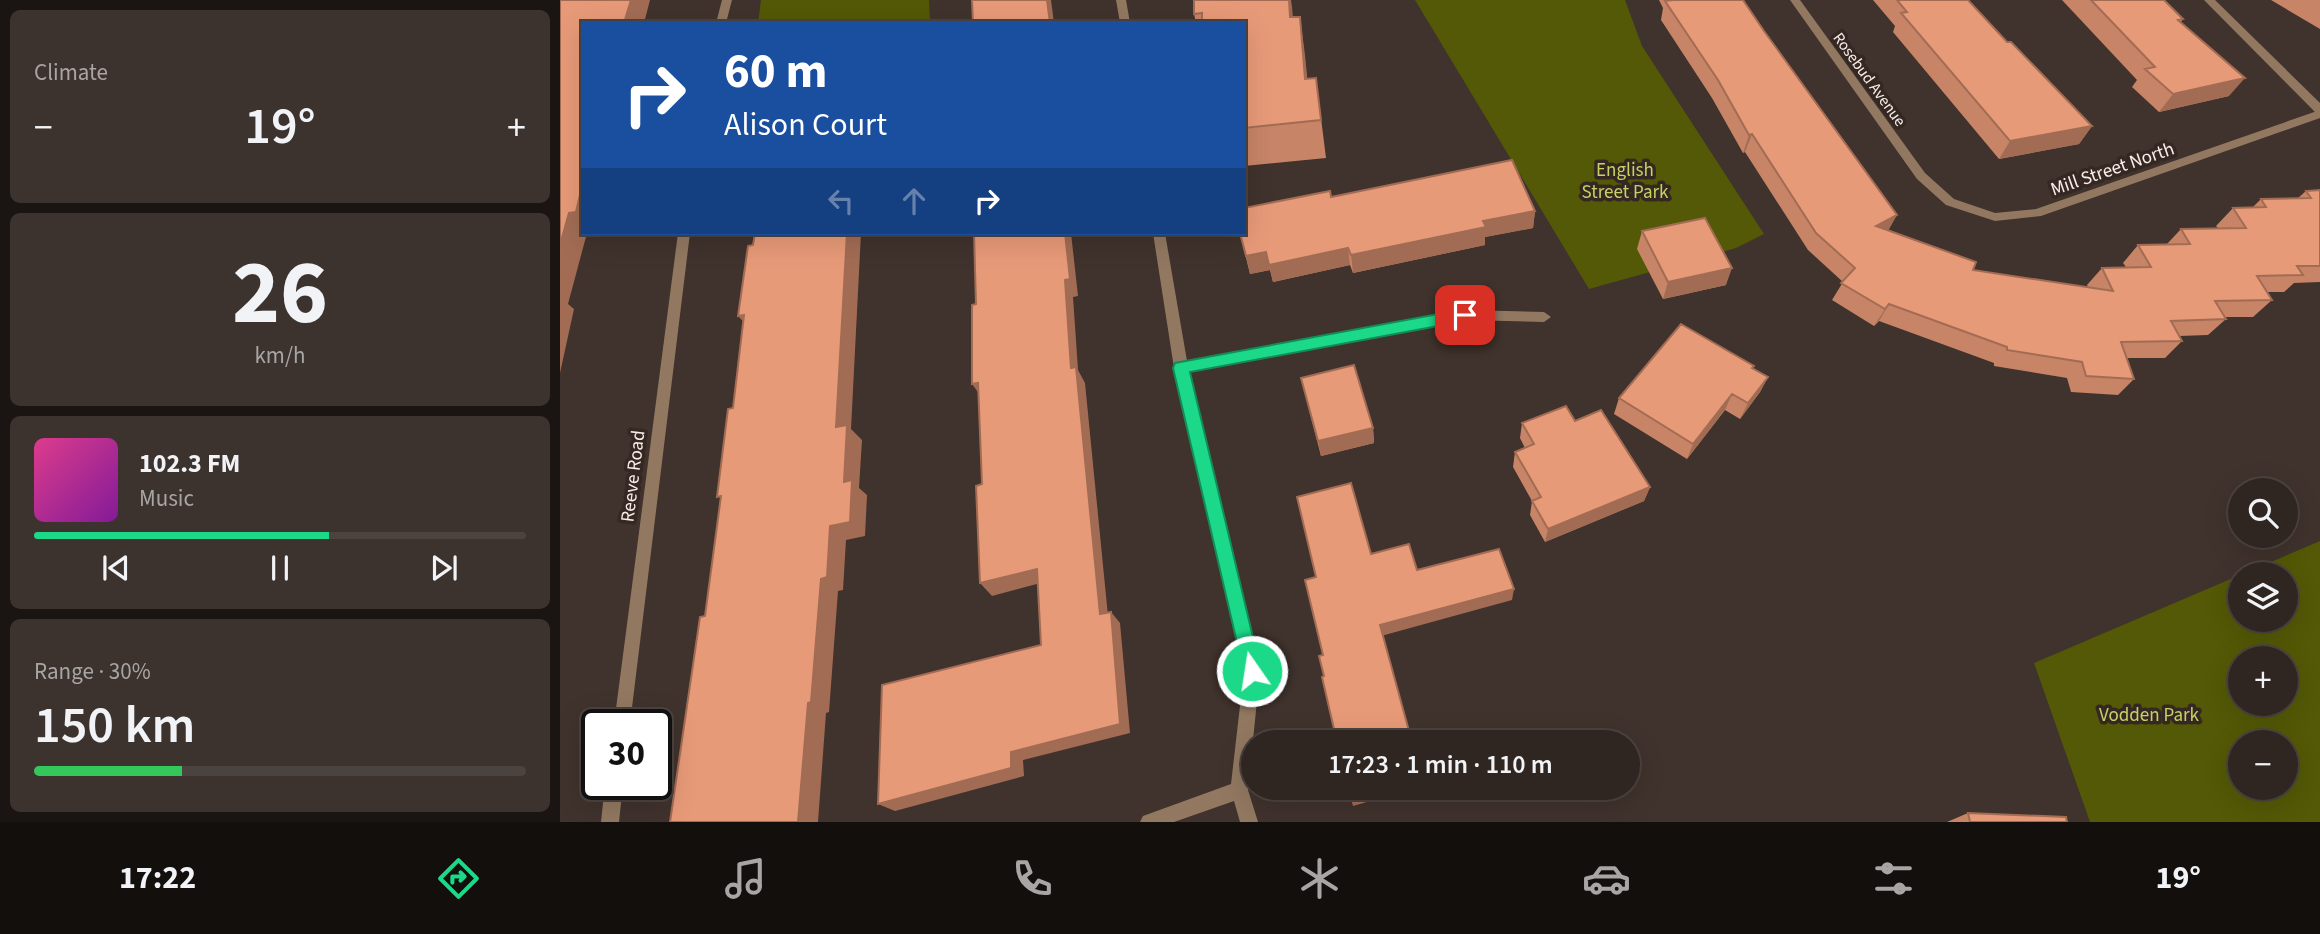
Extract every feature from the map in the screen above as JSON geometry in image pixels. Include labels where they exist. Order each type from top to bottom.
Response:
[{"type":"street","points":[[722,21],[727,0]]},
{"type":"street","points":[[1121,0],[1125,21]]},
{"type":"street","name":"Rosebud Avenue","points":[[1795,0],[1922,176]]},
{"type":"street","points":[[2209,0],[2320,112]]},
{"type":"street","name":"Mill Street North","points":[[1922,176],[1950,202],[1995,217],[2037,213],[2320,112]]},
{"type":"street","name":"Reeve Road","points":[[624,709],[684,235]]},
{"type":"street","points":[[1159,235],[1181,368],[1252,671],[1239,790],[1249,822]]},
{"type":"street","points":[[1181,368],[1465,315],[1544,317]]},
{"type":"street","points":[[1149,822],[1239,790]]},
{"type":"street","points":[[610,822],[612,800]]},
{"type":"green space","points":[[761,0],[929,0],[930,21],[758,21]]},
{"type":"green space","name":"English Street Park","points":[[1415,0],[1625,0],[1642,46],[1764,234],[1736,248],[1589,289]]},
{"type":"green space","name":"Vodden Park","points":[[2320,541],[2320,822],[2090,822],[2034,663],[2228,580],[2228,632],[2298,632],[2298,562],[2271,562]]},
{"type":"building","points":[[560,0],[631,0],[625,21],[581,21],[581,191],[576,212],[569,213],[560,245]]},
{"type":"building","points":[[972,0],[1047,0],[1050,21],[973,21]]},
{"type":"building","points":[[1194,0],[1289,0],[1290,17],[1300,17],[1305,79],[1316,78],[1321,120],[1246,128],[1246,21],[1202,21],[1202,13],[1194,14]]},
{"type":"building","points":[[1743,0],[1897,215],[1876,226],[1976,262],[1973,270],[2113,291],[2102,268],[2151,267],[2138,245],[2190,244],[2181,229],[2246,228],[2233,208],[2266,207],[2261,199],[2311,198],[2306,191],[2320,190],[2320,266],[2297,266],[2303,275],[2257,276],[2272,300],[2215,301],[2226,319],[2171,321],[2182,341],[2121,342],[2134,379],[2086,376],[2082,362],[2007,350],[2007,347],[1889,304],[1885,309],[1841,283],[1855,268],[1816,233],[1752,134],[1749,135],[1718,80],[1665,1]]},
{"type":"building","points":[[1897,0],[1968,0],[2092,126],[2010,141],[1901,13],[1907,12]]},
{"type":"building","points":[[2091,0],[2164,0],[2183,19],[2178,20],[2245,78],[2173,94],[2145,69],[2155,67]]},
{"type":"building","points":[[1512,160],[1535,211],[1483,221],[1486,227],[1351,255],[1348,248],[1269,265],[1266,252],[1246,256],[1241,235],[1246,235],[1246,208],[1330,191],[1331,197]]},
{"type":"building","points":[[1705,218],[1732,268],[1668,282],[1642,231]]},
{"type":"building","points":[[755,235],[847,235],[836,427],[847,425],[844,482],[852,480],[850,522],[830,526],[827,577],[821,579],[798,822],[670,822],[700,617],[705,616],[721,496],[717,497],[728,409],[733,408],[744,315],[738,316],[748,246],[753,245]]},
{"type":"building","points":[[974,235],[1065,235],[1070,279],[1065,280],[1071,368],[1076,367],[1100,614],[1111,612],[1120,724],[1011,752],[1011,768],[878,804],[882,685],[1041,645],[1037,569],[980,583],[976,486],[982,484],[978,383],[972,384],[972,305],[976,304]]},
{"type":"building","points":[[1681,324],[1754,366],[1752,368],[1768,377],[1748,403],[1732,394],[1693,444],[1619,398]]},
{"type":"building","points":[[1354,365],[1373,428],[1318,441],[1301,378]]},
{"type":"building","points":[[1566,406],[1575,421],[1601,410],[1650,487],[1548,529],[1532,501],[1541,497],[1515,452],[1534,444],[1522,423]]},
{"type":"building","points":[[1351,483],[1371,554],[1409,544],[1417,570],[1499,549],[1514,589],[1380,625],[1409,730],[1334,730],[1322,677],[1324,676],[1319,656],[1323,655],[1305,580],[1316,577],[1297,497]]},
{"type":"building","points":[[1968,813],[2066,817],[2067,822],[1970,822]]},
{"type":"route","points":[[1252,671],[1181,368],[1465,315]]}]
